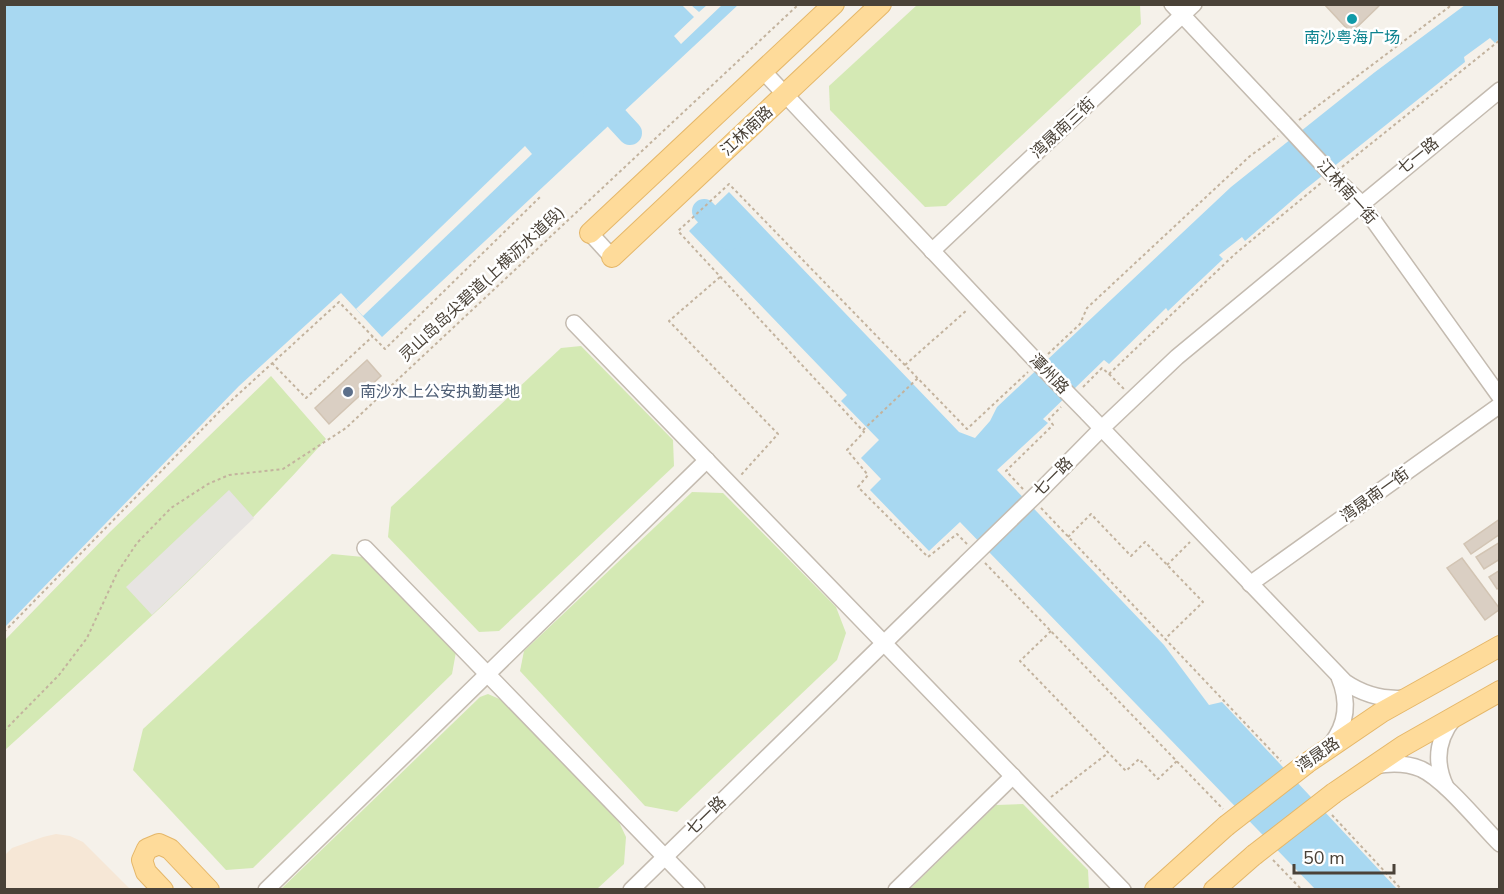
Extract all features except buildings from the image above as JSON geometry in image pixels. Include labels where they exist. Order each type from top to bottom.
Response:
[{"type":"main road","name":"江林南路","points":[[590,233],[834,4]]},
{"type":"main road","name":"江林南路","points":[[612,257],[881,4]]},
{"type":"main road","name":"湾晟路","points":[[1155,890],[1297,766],[1406,698],[1500,646]]},
{"type":"main road","points":[[1214,890],[1254,855],[1331,802],[1372,767],[1455,715],[1500,691]]},
{"type":"main road","points":[[164,890],[146,872],[142,860],[147,849],[159,844],[170,849],[209,890]]},
{"type":"street","name":"湾晟南三街","points":[[932,251],[1177,10],[1194,4]]},
{"type":"street","name":"江林南一街","points":[[1177,10],[1333,178],[1361,203],[1500,397]]},
{"type":"street","name":"潭州路","points":[[763,71],[1036,363],[1102,428],[1338,675],[1354,688],[1374,696],[1406,698]]},
{"type":"street","name":"七一路","points":[[631,890],[1177,357],[1500,90]]},
{"type":"street","points":[[590,233],[612,257]]},
{"type":"street","points":[[574,323],[1123,890]]},
{"type":"street","name":"湾晟南一街","points":[[1250,584],[1500,405]]},
{"type":"street","points":[[264,888],[707,460]]},
{"type":"street","points":[[365,548],[697,890]]},
{"type":"street","points":[[1328,748],[1341,728],[1346,705],[1344,689],[1338,675]]},
{"type":"street","points":[[1448,789],[1440,775],[1438,751],[1445,728],[1455,715]]},
{"type":"street","points":[[1372,767],[1389,763],[1405,764],[1428,774],[1448,789],[1500,844]]},
{"type":"street","points":[[896,890],[1013,776]]},
{"type":"path","name":"灵山岛岛尖碧道(上横沥水道段)","points":[[4,731],[59,675],[87,638],[117,573],[137,543],[171,508],[208,484],[229,476],[282,468],[346,428],[799,4]]},
{"type":"path","points":[[678,231],[729,184],[967,429],[1080,324],[1087,308],[1251,156],[1286,127],[1453,4]]},
{"type":"path","points":[[1109,374],[1234,254],[1333,178],[1500,40]]},
{"type":"path","points":[[4,632],[220,411],[339,302],[385,349],[540,197]]},
{"type":"path","points":[[720,277],[669,321],[778,434],[731,486]]},
{"type":"path","points":[[905,365],[978,300]]},
{"type":"path","points":[[272,363],[306,398],[373,336]]},
{"type":"path","points":[[1080,390],[1102,368],[1133,398]]},
{"type":"path","points":[[862,430],[918,378]]},
{"type":"path","points":[[1064,405],[1049,419],[1053,425],[1006,471],[1035,497],[1068,537],[1165,639],[1297,766]]},
{"type":"path","points":[[1068,537],[1091,514],[1131,556],[1145,542],[1203,602],[1165,639]]},
{"type":"path","points":[[1167,565],[1201,532]]},
{"type":"path","points":[[1051,631],[1020,661],[1108,753],[1126,771],[1139,759],[1158,779],[1177,761]]},
{"type":"path","points":[[1041,805],[1108,753]]},
{"type":"path","points":[[1331,802],[1402,890]]},
{"type":"shaded area","points":[[229,490],[254,518],[152,615],[126,587]]},
{"type":"shaded area","points":[[56,834],[70,836],[83,842],[130,889],[5,889],[5,855],[12,848]]},
{"type":"green space","points":[[917,5],[1140,5],[1141,24],[946,206],[925,207],[830,110],[829,86]]},
{"type":"green space","points":[[581,346],[673,440],[674,466],[499,631],[479,632],[388,537],[391,507],[561,348]]},
{"type":"green space","points":[[271,376],[326,439],[250,521],[210,560],[5,750],[5,640],[110,532]]},
{"type":"green space","points":[[692,492],[723,493],[836,607],[846,633],[837,660],[677,812],[645,806],[520,671],[524,651]]},
{"type":"green space","points":[[332,554],[363,557],[456,652],[452,674],[253,868],[226,870],[133,770],[143,729]]},
{"type":"green space","points":[[488,694],[504,701],[619,822],[626,837],[624,864],[597,889],[280,890],[480,697]]},
{"type":"green space","points":[[1023,804],[1088,870],[1089,889],[910,889],[996,805]]},
{"type":"water","points":[[5,5],[738,5],[382,337],[341,293],[239,386],[5,627]]},
{"type":"water","points":[[1465,5],[1499,5],[1499,39],[1495,43],[1490,38],[1464,57],[1465,62],[1303,191],[1245,241],[1242,237],[1219,255],[1223,259],[1168,311],[1166,308],[1109,364],[1104,360],[1043,419],[1048,423],[997,470],[1164,645],[1209,705],[1222,702],[1397,889],[1315,889],[960,522],[929,551],[870,490],[881,479],[861,458],[879,440],[841,401],[847,395],[689,231],[729,192],[959,432],[975,438],[990,421],[997,407],[1231,187],[1375,72]]},
{"type":"pier","points":[[682,5],[691,5],[699,12],[707,5],[722,5],[681,44],[674,36],[694,17]]},
{"type":"pier","points":[[525,146],[532,154],[363,316],[356,309]]},
{"type":"waterway","points":[[595,95],[630,133]]},
{"type":"waterway","points":[[704,211],[729,238]]},
{"type":"place","name":"南沙粤海广场","points":[[1352,19]]},
{"type":"place","name":"南沙水上公安执勤基地","points":[[348,392]]}]
